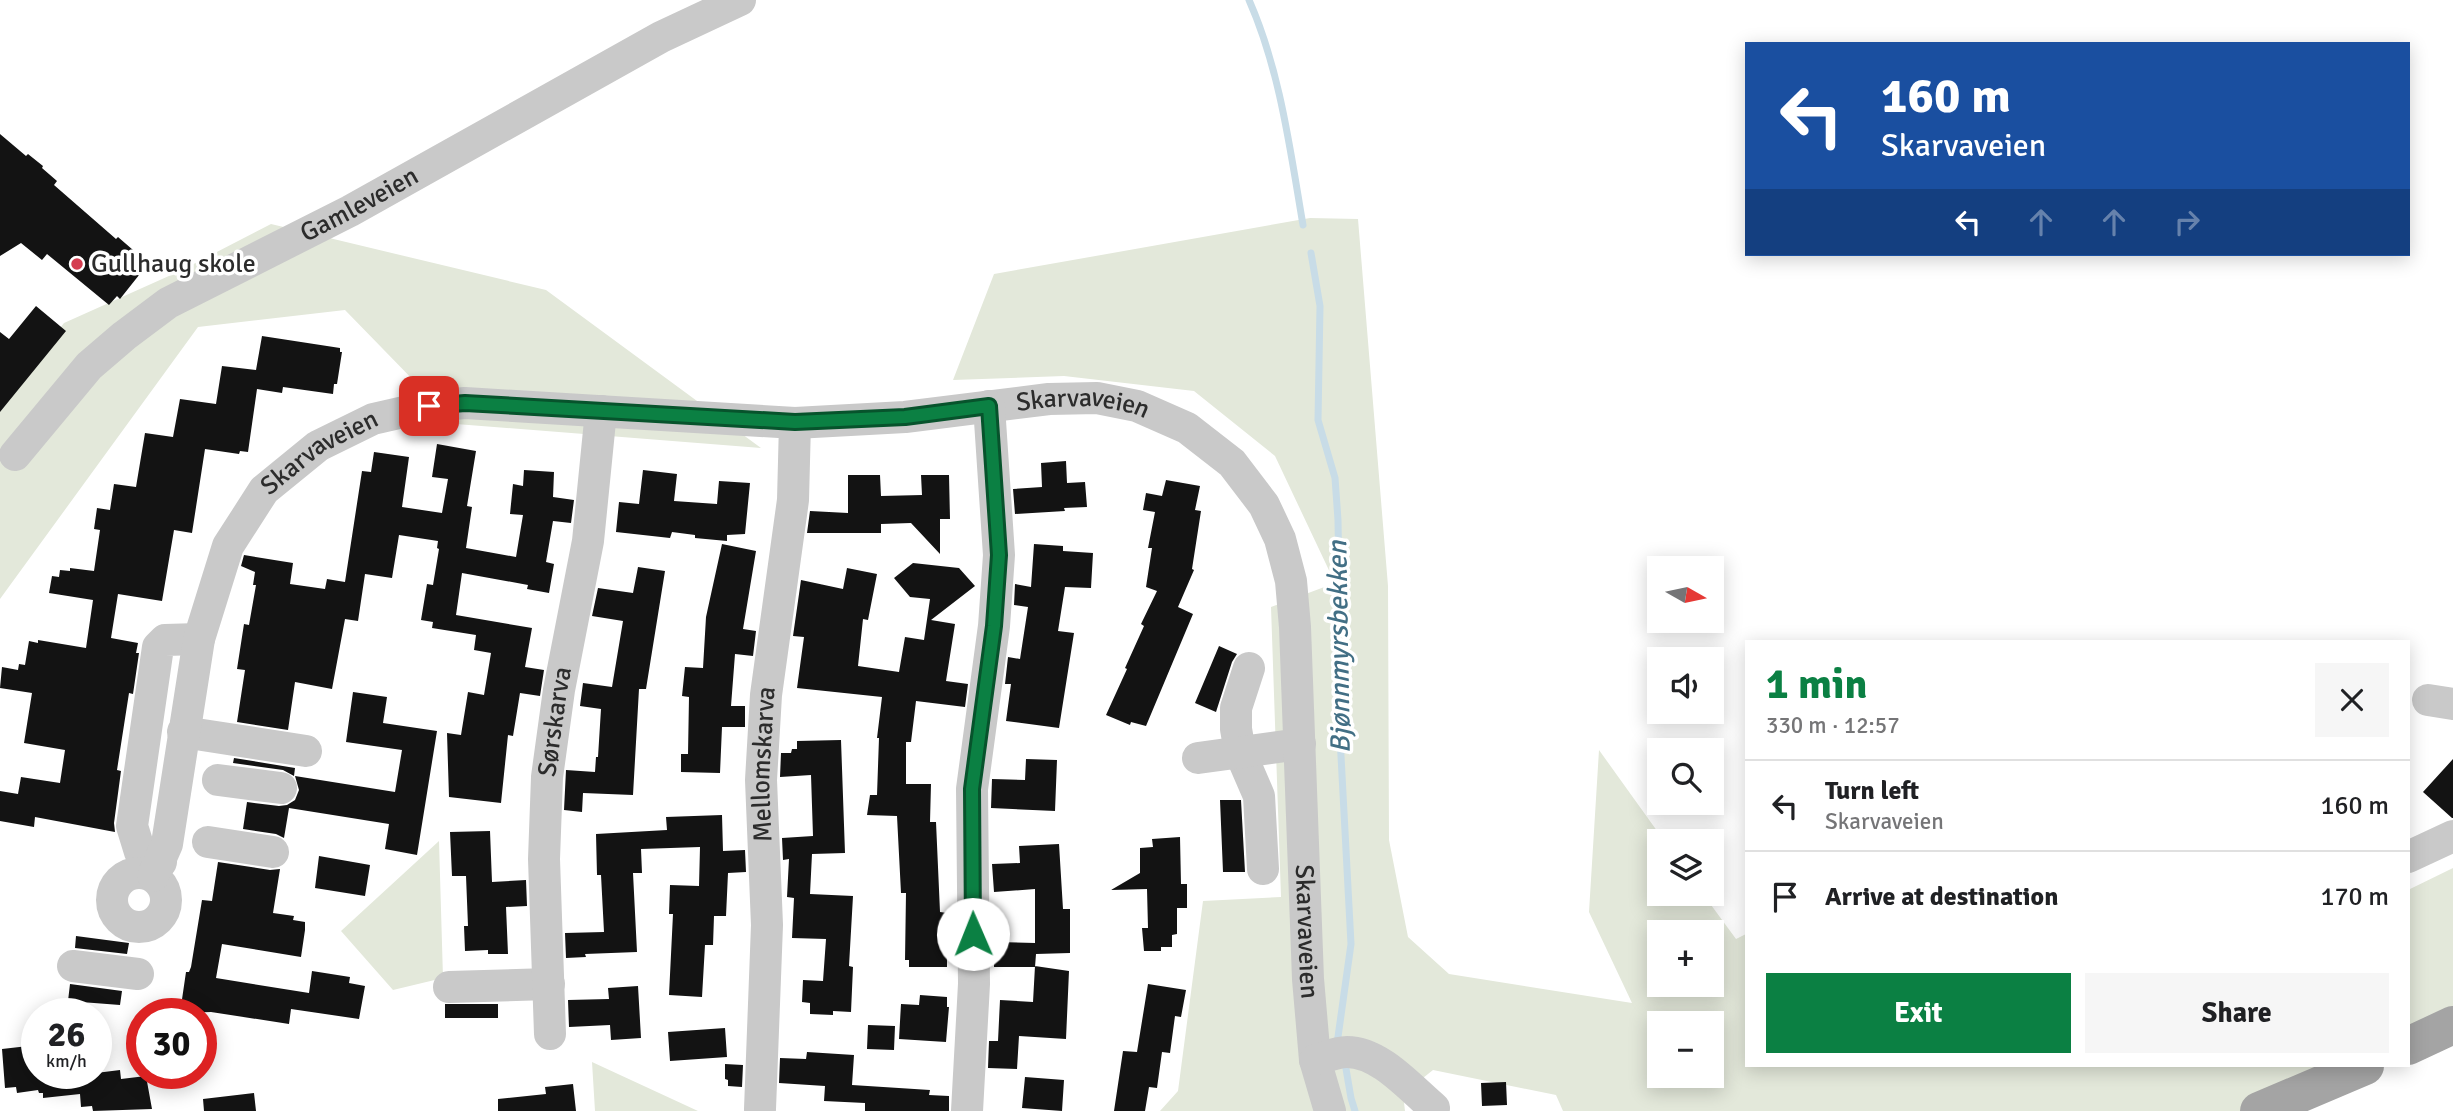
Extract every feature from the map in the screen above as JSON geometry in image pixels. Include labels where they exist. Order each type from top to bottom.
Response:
[{"type":"main road","points":[[2410,1045],[2453,1025]]},
{"type":"main road","points":[[2259,1111],[2363,1067]]},
{"type":"street","name":"Gamleveien","points":[[15,455],[89,366],[168,303],[350,211],[661,37],[740,0]]},
{"type":"street","name":"Skarvaveien","points":[[199,639],[165,640],[158,647],[132,826],[140,852],[157,869],[167,844],[199,639],[229,546],[264,490],[318,446],[373,419],[429,406],[465,403],[795,422],[905,417],[1049,399],[1097,398],[1137,406],[1187,428],[1232,463],[1264,505],[1280,539],[1291,581],[1308,979],[1315,1060],[1330,1111]]},
{"type":"street","points":[[967,1111],[974,984],[972,789],[994,626],[999,555],[989,406]]},
{"type":"street","name":"Sørskarva","points":[[550,1034],[544,859],[547,777],[559,690],[588,541],[601,411]]},
{"type":"street","name":"Mellomskarva","points":[[760,1109],[768,925],[761,780],[764,719],[793,500],[795,422]]},
{"type":"street","points":[[1249,668],[1236,708],[1240,752],[1259,796],[1262,869]]},
{"type":"street","points":[[183,732],[306,751]]},
{"type":"street","points":[[1198,758],[1300,744]]},
{"type":"street","points":[[218,780],[281,788]]},
{"type":"street","points":[[2410,857],[2453,836]]},
{"type":"street","points":[[208,842],[272,852]]},
{"type":"street","points":[[73,966],[138,974]]},
{"type":"street","points":[[449,987],[549,985]]},
{"type":"street","points":[[1315,1060],[1344,1052],[1359,1054],[1389,1070],[1434,1108]]},
{"type":"shaded area","points":[[1310,218],[1358,219],[1388,586],[1389,840],[1408,937],[1449,974],[1632,1003],[1589,912],[1599,750],[1656,829],[1647,829],[1647,906],[1712,906],[1722,920],[1647,920],[1647,997],[1724,997],[1724,923],[1736,939],[1745,934],[1745,1067],[2360,1067],[2254,1111],[1563,1111],[1556,1095],[1433,1070],[1403,1094],[1405,1111],[1160,1111],[1178,1091],[1203,901],[1281,897],[1271,607],[1335,583],[1275,456],[1194,391],[1064,376],[953,380],[994,274]]},
{"type":"shaded area","points":[[271,224],[546,290],[761,448],[456,424],[345,310],[198,327],[0,599],[0,404],[64,323],[180,271]]},
{"type":"shaded area","points":[[439,841],[443,978],[393,990],[341,931]]},
{"type":"shaded area","points":[[2453,868],[2453,1024],[2410,1045],[2410,889]]},
{"type":"shaded area","points":[[592,1062],[698,1111],[595,1111]]},
{"type":"building","points":[[0,134],[26,156],[28,154],[43,166],[57,181],[54,185],[116,239],[118,237],[147,265],[120,299],[117,296],[109,305],[47,254],[42,260],[21,243],[0,256]]},
{"type":"building","points":[[36,306],[66,331],[0,412],[0,332],[9,339]]},
{"type":"building","points":[[262,336],[340,348],[342,352],[337,384],[334,384],[333,394],[283,387],[282,393],[257,389],[248,452],[240,451],[239,454],[205,449],[192,533],[174,530],[162,601],[118,594],[111,638],[138,643],[136,653],[139,653],[133,694],[129,693],[117,770],[121,771],[115,832],[35,817],[34,827],[0,821],[0,791],[18,794],[21,777],[60,783],[65,750],[24,743],[32,693],[0,688],[2,667],[18,670],[19,664],[25,665],[29,641],[86,648],[93,600],[49,593],[52,576],[59,577],[60,570],[70,571],[70,568],[94,571],[100,530],[94,529],[97,508],[110,510],[114,484],[136,487],[145,433],[173,437],[180,399],[216,404],[222,366],[256,370]]},
{"type":"building","points":[[437,444],[476,451],[467,506],[472,507],[466,548],[516,557],[523,515],[510,514],[513,484],[523,486],[524,470],[554,472],[553,497],[574,500],[571,523],[553,521],[546,562],[554,564],[549,593],[527,589],[528,585],[462,573],[456,615],[532,628],[525,667],[544,670],[540,696],[520,693],[513,736],[508,735],[501,803],[449,797],[447,733],[461,735],[468,692],[484,695],[491,653],[474,650],[476,635],[432,628],[433,622],[421,620],[427,584],[433,585],[438,541],[399,535],[392,578],[365,574],[358,621],[345,619],[332,689],[295,682],[288,730],[237,722],[245,670],[237,669],[244,624],[249,625],[256,585],[253,585],[255,572],[241,566],[244,555],[293,563],[290,584],[325,589],[327,579],[345,582],[362,471],[371,472],[374,452],[409,457],[402,507],[442,513],[448,479],[432,477]]},
{"type":"building","points":[[1066,461],[1067,483],[1085,482],[1087,507],[1015,514],[1013,489],[1042,487],[1041,463]]},
{"type":"building","points":[[643,470],[677,474],[674,501],[717,504],[719,481],[750,483],[745,534],[727,535],[727,541],[695,538],[695,535],[672,532],[670,538],[616,532],[619,502],[639,504]]},
{"type":"building","points":[[848,475],[880,475],[881,496],[922,495],[921,475],[949,475],[950,519],[940,519],[940,554],[911,523],[881,524],[881,533],[807,533],[810,511],[848,513]]},
{"type":"building","points":[[1166,480],[1200,486],[1195,510],[1201,511],[1192,569],[1194,570],[1178,607],[1193,614],[1146,726],[1131,722],[1130,725],[1106,715],[1144,626],[1141,624],[1157,591],[1146,587],[1152,548],[1148,548],[1155,512],[1143,510],[1146,493],[1162,496]]},
{"type":"building","points":[[722,544],[756,551],[743,629],[756,631],[753,656],[735,654],[731,706],[745,706],[745,727],[722,727],[720,773],[681,772],[681,754],[688,754],[689,697],[682,696],[685,667],[703,668],[706,617]]},
{"type":"building","points":[[1034,544],[1063,546],[1063,551],[1093,553],[1091,588],[1065,587],[1058,631],[1074,633],[1059,728],[1006,721],[1011,684],[1005,684],[1008,657],[1020,659],[1028,607],[1014,605],[1015,584],[1031,587]]},
{"type":"building","points":[[913,563],[959,568],[975,586],[931,620],[955,624],[946,681],[968,684],[965,707],[916,701],[911,742],[906,742],[906,784],[931,784],[930,822],[936,822],[940,912],[947,913],[947,967],[909,967],[909,960],[905,960],[906,893],[901,893],[897,816],[867,815],[870,795],[877,795],[877,738],[882,697],[797,688],[804,637],[793,636],[801,580],[843,589],[847,568],[877,574],[868,620],[863,619],[858,666],[899,672],[905,637],[924,640],[930,599],[910,597],[894,578]]},
{"type":"building","points":[[638,567],[665,571],[646,689],[639,689],[633,795],[583,793],[582,812],[564,810],[566,770],[595,772],[598,757],[601,709],[580,706],[583,683],[612,687],[623,621],[592,616],[598,588],[633,593]]},
{"type":"building","points":[[1219,646],[1237,654],[1216,712],[1195,703]]},
{"type":"building","points":[[353,692],[387,697],[383,723],[437,731],[417,855],[385,849],[389,824],[289,808],[284,838],[276,834],[243,829],[247,802],[279,806],[295,800],[299,790],[295,776],[395,792],[402,750],[346,742]]},
{"type":"building","points":[[841,740],[845,853],[812,854],[810,894],[853,896],[849,966],[853,967],[851,1012],[833,1011],[833,1015],[810,1014],[810,1003],[802,1002],[803,980],[823,981],[826,939],[792,938],[794,898],[787,897],[789,859],[783,860],[782,838],[813,836],[811,775],[780,777],[781,753],[791,753],[792,749],[797,749],[797,741]]},
{"type":"building","points":[[234,758],[295,768],[294,776],[283,770],[233,763]]},
{"type":"building","points":[[1026,759],[1057,760],[1055,811],[991,808],[992,779],[1025,780]]},
{"type":"building","points":[[2453,759],[2453,818],[2452,818],[2423,792]]},
{"type":"building","points":[[1220,800],[1241,800],[1245,872],[1223,872]]},
{"type":"building","points":[[722,815],[723,851],[745,850],[746,872],[728,873],[726,916],[714,916],[713,945],[705,945],[702,997],[669,995],[673,914],[669,914],[670,885],[699,886],[700,847],[641,849],[642,873],[633,873],[637,952],[585,954],[586,957],[566,958],[565,933],[604,932],[601,875],[597,875],[596,834],[667,830],[666,817]]},
{"type":"building","points":[[490,831],[492,882],[526,880],[527,906],[506,907],[508,954],[488,954],[488,950],[465,951],[464,926],[468,926],[466,876],[452,876],[450,832]]},
{"type":"building","points":[[1180,837],[1181,884],[1187,884],[1187,908],[1177,908],[1177,934],[1172,935],[1172,947],[1161,947],[1161,951],[1144,951],[1142,928],[1148,928],[1147,889],[1111,890],[1140,873],[1140,848],[1153,847],[1152,839]]},
{"type":"building","points":[[1059,844],[1063,909],[1070,909],[1070,953],[1036,954],[1035,967],[994,967],[994,942],[1035,943],[1035,889],[994,892],[992,864],[1020,863],[1019,846]]},
{"type":"building","points":[[319,856],[370,865],[365,896],[315,888]]},
{"type":"building","points":[[218,862],[270,870],[280,869],[273,913],[294,916],[293,920],[305,922],[301,957],[222,944],[216,978],[309,993],[312,971],[350,977],[349,983],[365,986],[359,1019],[291,1009],[289,1024],[217,1013],[217,998],[182,998],[186,972],[189,972],[191,967],[202,900],[212,901]]},
{"type":"building","points":[[76,936],[129,943],[127,954],[75,948]]},
{"type":"building","points":[[1035,966],[1069,971],[1066,1039],[1019,1036],[1017,1069],[988,1068],[989,1041],[998,1041],[1000,1000],[1033,1002]]},
{"type":"building","points":[[70,984],[122,991],[120,1005],[112,1004],[112,998],[68,998]]},
{"type":"building","points":[[1148,984],[1186,990],[1181,1017],[1175,1016],[1170,1053],[1162,1052],[1157,1088],[1149,1087],[1145,1111],[1114,1111],[1123,1051],[1137,1052]]},
{"type":"building","points":[[638,986],[641,1038],[611,1040],[610,1025],[569,1027],[568,1000],[609,999],[608,988]]},
{"type":"building","points":[[920,995],[947,997],[949,1007],[946,1042],[899,1039],[901,1004],[919,1005]]},
{"type":"building","points":[[445,1004],[498,1004],[498,1018],[445,1018]]},
{"type":"building","points":[[868,1025],[895,1026],[894,1050],[867,1049]]},
{"type":"building","points":[[725,1028],[727,1057],[670,1061],[668,1032]]},
{"type":"building","points":[[21,1047],[21,1089],[112,1089],[112,1071],[120,1070],[121,1079],[126,1078],[126,1089],[148,1089],[152,1109],[93,1111],[92,1106],[81,1107],[80,1094],[43,1098],[43,1093],[38,1090],[17,1093],[16,1087],[5,1088],[2,1049]]},
{"type":"building","points":[[807,1052],[854,1055],[852,1085],[930,1090],[929,1095],[949,1096],[949,1111],[865,1111],[865,1103],[824,1101],[825,1086],[779,1083],[780,1058],[806,1059]]},
{"type":"building","points":[[725,1064],[743,1065],[742,1087],[728,1086]]},
{"type":"building","points":[[1025,1077],[1064,1080],[1062,1111],[1022,1108]]},
{"type":"building","points":[[1506,1082],[1507,1105],[1482,1106],[1481,1083]]},
{"type":"building","points":[[573,1084],[576,1111],[498,1111],[498,1099],[546,1094],[545,1087]]},
{"type":"building","points":[[254,1093],[256,1111],[204,1111],[203,1099]]},
{"type":"waterway","name":"Bjønnmyrsbekken","points":[[1249,0],[1269,54],[1276,82],[1303,225]]},
{"type":"waterway","name":"Bjønnmyrsbekken","points":[[1311,253],[1320,306],[1318,420],[1335,478],[1338,520],[1336,662],[1351,944],[1337,1044]]},
{"type":"waterway","points":[[1345,1063],[1355,1111]]},
{"type":"place","name":"Gullhaug skole","points":[[77,264]]},
{"type":"route","points":[[429,406],[465,403],[795,422],[905,417],[989,406],[998,506],[999,555],[994,626],[972,789],[973,934]]}]
